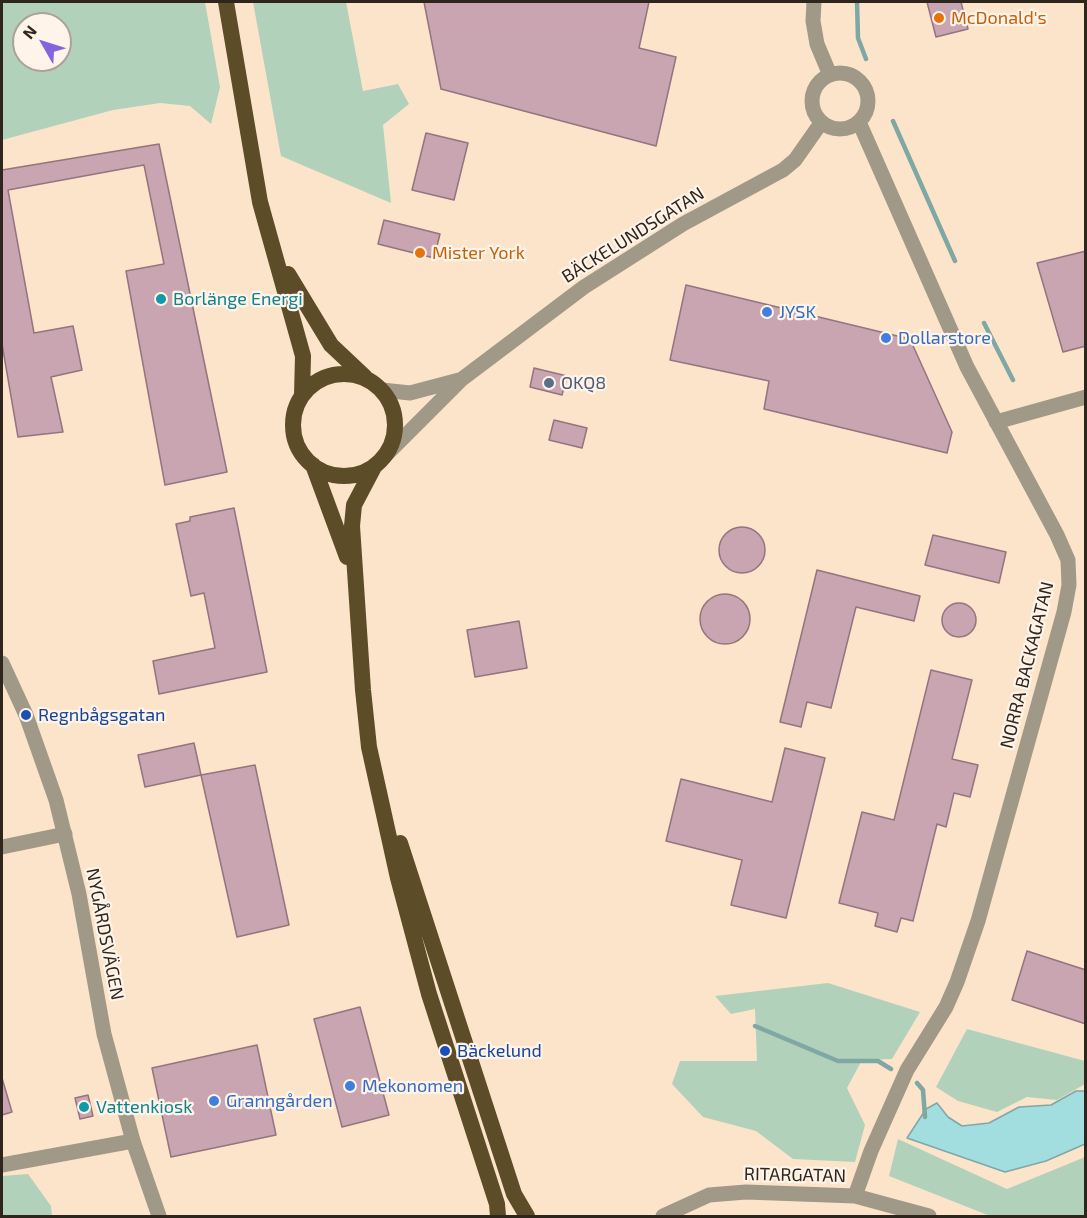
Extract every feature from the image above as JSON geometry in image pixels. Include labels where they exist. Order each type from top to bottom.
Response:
[{"type":"highway","points":[[226,2],[260,202],[303,356],[302,395]]},
{"type":"highway","points":[[274,249],[317,326],[331,345],[382,390],[391,402],[395,416],[392,445],[379,462],[354,505],[352,525],[354,578],[369,747],[398,878],[429,994],[497,1204],[498,1216]]},
{"type":"highway","points":[[365,377],[342,373],[330,375],[310,387],[302,395],[294,413],[293,433],[300,451],[322,471],[343,476],[365,472],[379,462]]},
{"type":"highway","points":[[313,465],[354,578]]},
{"type":"highway","points":[[369,747],[514,1194],[527,1216]]},
{"type":"street","points":[[814,2],[813,21],[817,44],[830,75]]},
{"type":"street","points":[[848,74],[863,84],[868,100],[864,116],[859,122],[844,129],[828,127],[821,123],[812,106],[812,96],[821,80],[830,75],[848,74]]},
{"type":"street","name":"NORRA BACKAGATAN","points":[[855,1196],[871,1151],[907,1070],[946,1007],[957,982],[978,921],[1064,612],[1069,585],[1068,560],[967,367],[859,122]]},
{"type":"street","name":"BÄCKELUNDSGATAN","points":[[379,462],[462,380],[584,287],[683,224],[783,170],[795,160],[821,123]]},
{"type":"street","name":"BÄCKELUNDSGATAN","points":[[382,390],[397,393],[426,391],[462,380]]},
{"type":"street","points":[[996,422],[1086,397]]},
{"type":"street","name":"NYGÅRDSVÄGEN","points":[[2,663],[26,715],[56,800],[80,894],[104,1034],[133,1141],[159,1216]]},
{"type":"street","points":[[2,847],[65,834]]},
{"type":"street","points":[[2,1165],[133,1141]]},
{"type":"street","name":"RITARGATAN","points":[[663,1216],[709,1195],[805,1192],[855,1196],[928,1216]]},
{"type":"green space","points":[[2,2],[205,2],[220,87],[211,124],[190,106],[160,103],[113,110],[2,140]]},
{"type":"green space","points":[[253,2],[346,2],[363,91],[398,84],[409,104],[383,125],[391,203],[281,156]]},
{"type":"green space","points":[[828,983],[920,1012],[892,1059],[862,1060],[847,1088],[865,1125],[855,1162],[793,1159],[756,1131],[703,1117],[672,1084],[680,1061],[757,1061],[755,1009],[731,1014],[715,996]]},
{"type":"green space","points":[[967,1029],[1085,1061],[1085,1084],[1057,1100],[1027,1097],[997,1112],[958,1101],[936,1087]]},
{"type":"green space","points":[[898,1139],[1007,1189],[1085,1157],[1085,1216],[990,1216],[889,1176]]},
{"type":"green space","points":[[28,1174],[51,1206],[52,1216],[2,1216],[2,1176]]},
{"type":"water","points":[[1076,1091],[1085,1091],[1085,1144],[1046,1161],[1005,1172],[907,1138],[926,1109],[937,1103],[948,1117],[962,1126],[989,1123],[1019,1107],[1051,1105]]},
{"type":"building","points":[[424,2],[649,2],[639,48],[676,57],[656,146],[441,89]]},
{"type":"building","points":[[927,2],[961,2],[968,29],[936,37]]},
{"type":"building","points":[[426,133],[468,143],[454,200],[412,190]]},
{"type":"building","name":"Borlänge Energi","points":[[159,144],[227,472],[165,485],[126,271],[164,264],[144,165],[8,190],[34,333],[73,326],[82,370],[51,377],[63,432],[18,437],[2,344],[2,170]]},
{"type":"building","points":[[384,220],[440,234],[434,258],[378,244]]},
{"type":"building","points":[[1086,251],[1086,346],[1063,352],[1037,263]]},
{"type":"building","points":[[686,285],[910,339],[952,432],[947,453],[764,409],[769,381],[670,360]]},
{"type":"building","points":[[534,368],[567,376],[562,395],[530,387]]},
{"type":"building","points":[[554,420],[587,428],[582,448],[549,440]]},
{"type":"building","points":[[234,508],[267,672],[159,694],[153,661],[215,648],[204,593],[191,596],[176,524],[190,521],[190,517]]},
{"type":"building","points":[[742,527],[758,534],[765,550],[758,566],[742,573],[726,566],[719,550],[726,534]]},
{"type":"building","points":[[933,535],[1006,552],[999,583],[925,565]]},
{"type":"building","points":[[817,570],[920,596],[914,621],[856,607],[831,708],[807,702],[801,727],[780,722]]},
{"type":"building","points":[[725,594],[743,601],[750,619],[743,637],[725,644],[707,637],[700,619],[707,601]]},
{"type":"building","points":[[959,603],[971,608],[976,620],[971,632],[959,637],[947,632],[942,620],[947,608]]},
{"type":"building","points":[[519,621],[527,668],[475,677],[467,630]]},
{"type":"building","points":[[931,670],[972,680],[952,759],[978,765],[970,797],[954,793],[946,827],[937,824],[913,921],[901,918],[897,932],[875,926],[878,913],[839,903],[862,812],[894,820]]},
{"type":"building","points":[[194,743],[201,775],[145,787],[138,755]]},
{"type":"building","points":[[785,748],[825,758],[786,918],[731,905],[742,860],[666,841],[681,779],[772,802]]},
{"type":"building","points":[[255,765],[289,925],[237,937],[201,775]]},
{"type":"building","points":[[1027,951],[1086,970],[1086,1024],[1012,1000]]},
{"type":"building","points":[[360,1007],[389,1115],[342,1127],[314,1019]]},
{"type":"building","name":"Granngården","points":[[257,1045],[276,1135],[171,1157],[152,1068]]},
{"type":"building","points":[[2,1078],[12,1112],[2,1115]]},
{"type":"building","name":"Vattenkiosk","points":[[88,1095],[93,1116],[80,1119],[75,1098]]},
{"type":"waterway","points":[[857,2],[858,38],[866,59]]},
{"type":"waterway","points":[[893,121],[955,261]]},
{"type":"waterway","points":[[984,323],[1013,380]]},
{"type":"waterway","points":[[755,1026],[838,1061],[878,1061],[891,1069]]},
{"type":"waterway","points":[[917,1083],[923,1090],[925,1117]]},
{"type":"place","name":"McDonald's","points":[[939,18]]},
{"type":"place","name":"Mister York","points":[[420,253]]},
{"type":"place","name":"Borlänge Energi","points":[[161,299]]},
{"type":"place","name":"JYSK","points":[[767,312]]},
{"type":"place","name":"Dollarstore","points":[[886,338]]},
{"type":"place","name":"OKQ8","points":[[549,383]]},
{"type":"place","name":"Regnbågsgatan","points":[[26,715]]},
{"type":"place","name":"Bäckelund","points":[[445,1051]]},
{"type":"place","name":"Mekonomen","points":[[350,1086]]},
{"type":"place","name":"Granngården","points":[[214,1101]]},
{"type":"place","name":"Vattenkiosk","points":[[84,1107]]}]
